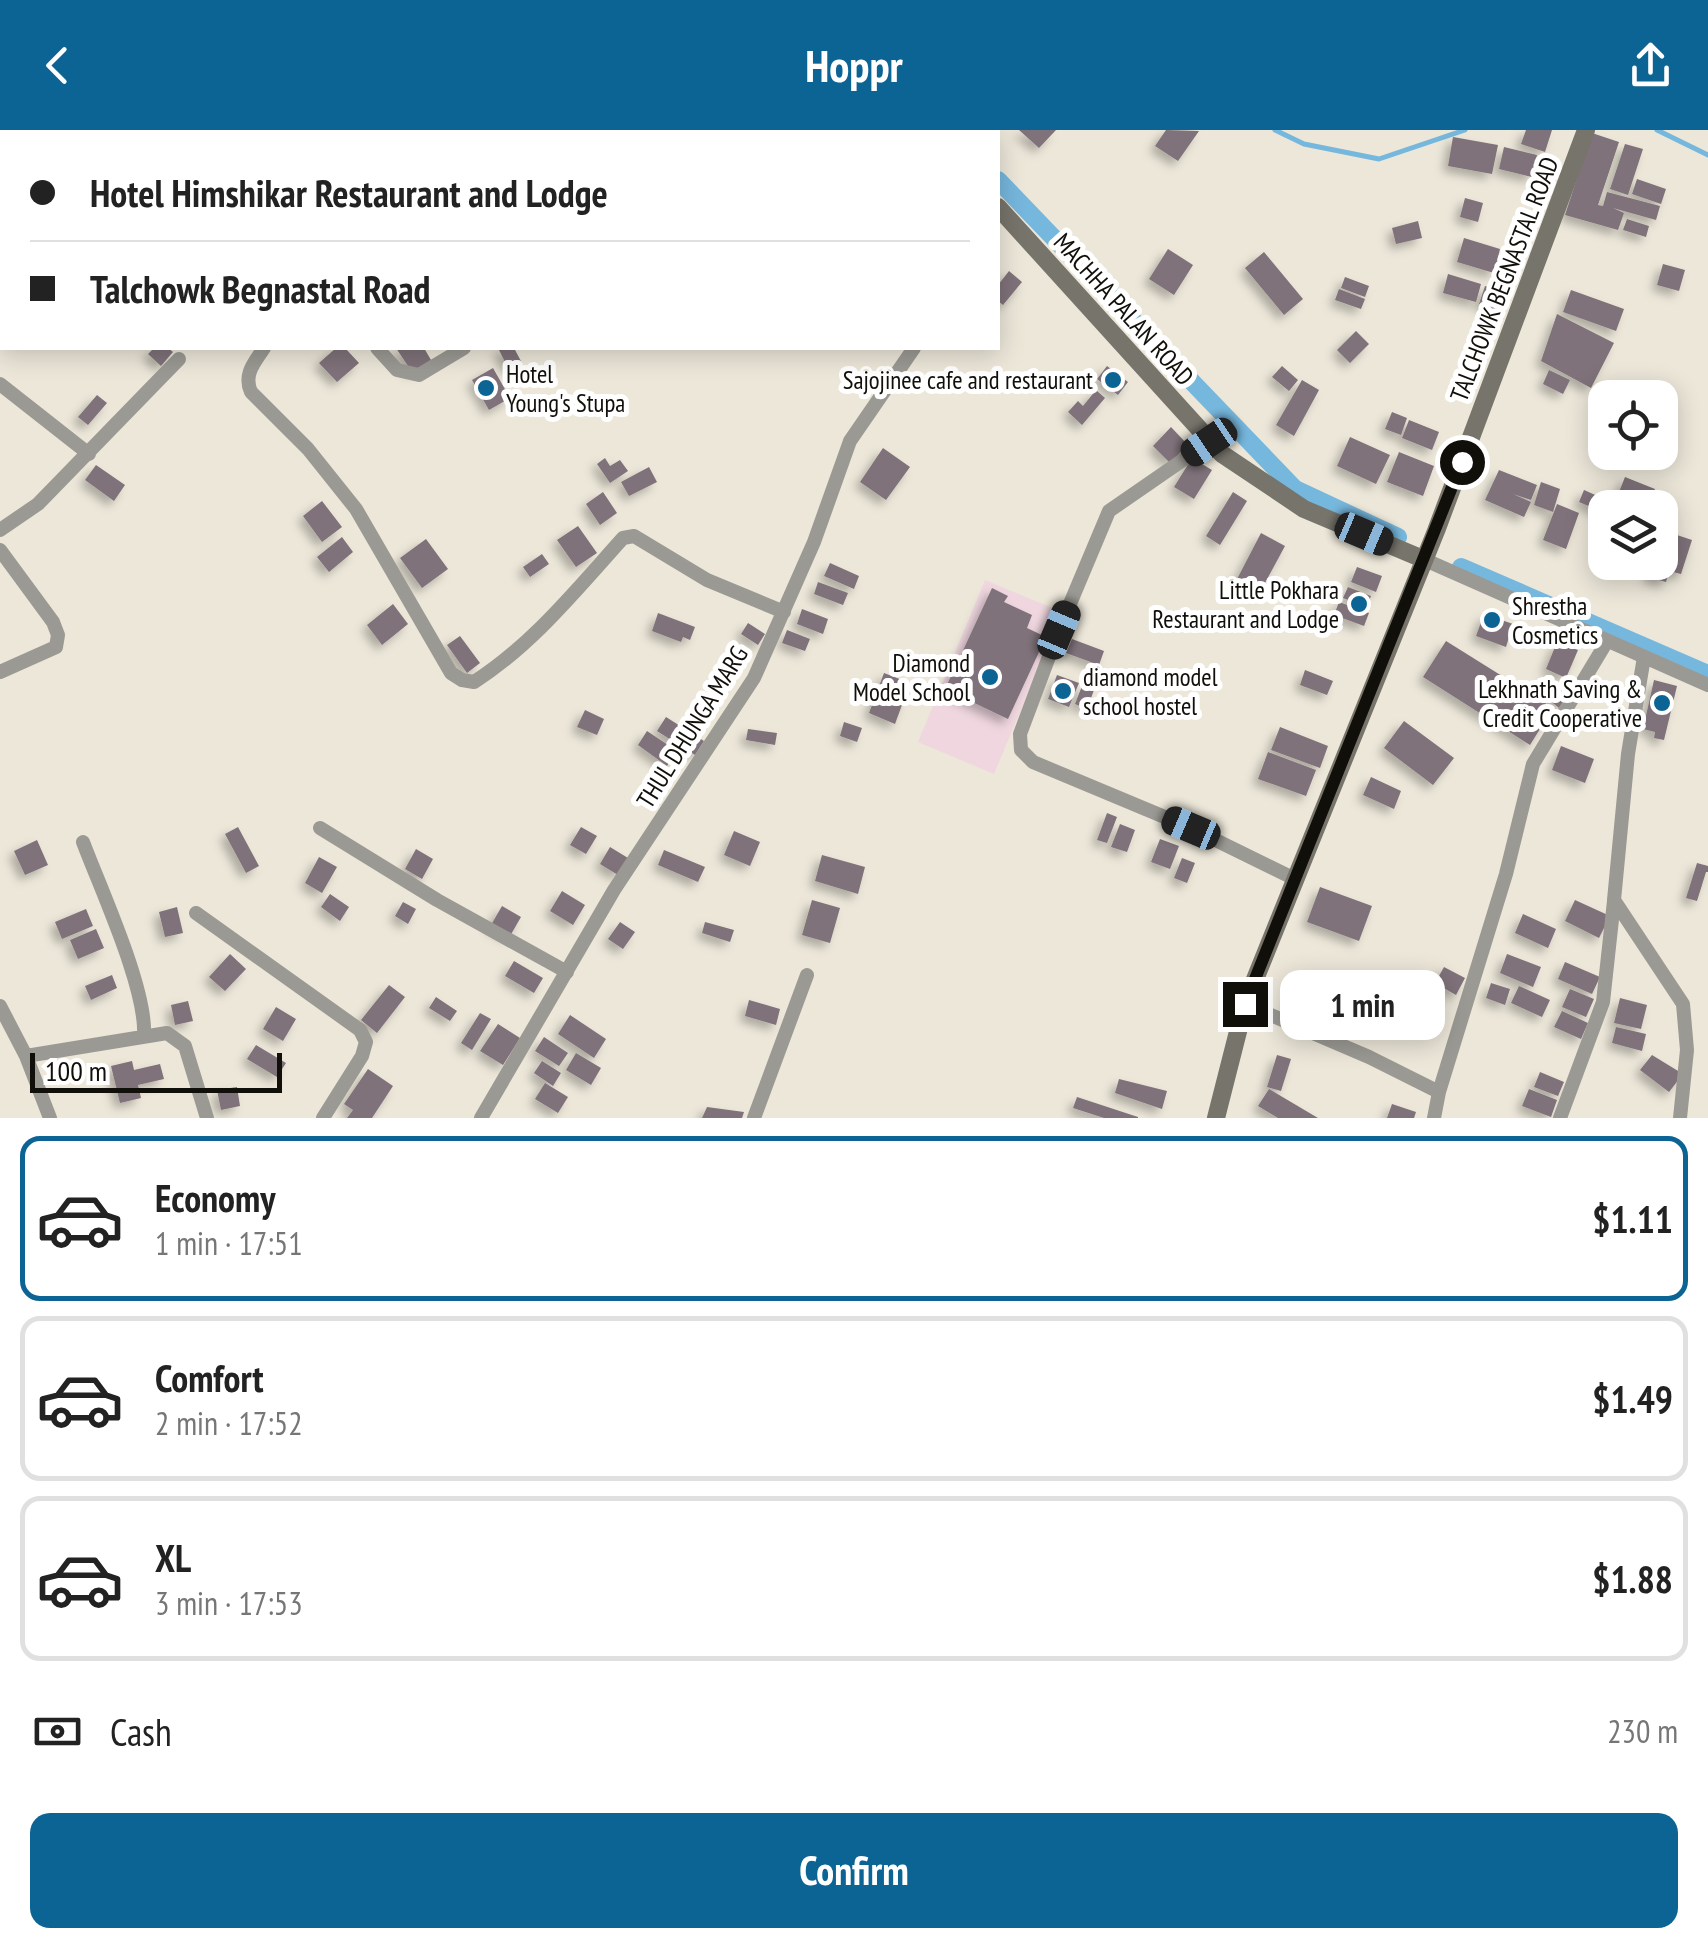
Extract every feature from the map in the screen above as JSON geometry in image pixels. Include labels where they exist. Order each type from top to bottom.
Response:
[{"type":"main road","name":"TALCHOWK BEGNASTAL ROAD","points":[[1216,1118],[1245,1004],[1423,560],[1586,130]]},
{"type":"main road","name":"MACHHA PALAN ROAD","points":[[1000,216],[1209,442],[1304,509],[1423,560]]},
{"type":"street","points":[[263,350],[248,374],[251,392],[308,449],[356,509],[451,673],[462,680],[474,682],[489,672],[542,625],[622,538],[634,536],[707,580],[784,612]]},
{"type":"street","points":[[379,350],[397,370],[419,375],[461,350]]},
{"type":"street","name":"THUL DHUNGA MARG","points":[[481,1118],[614,890],[754,678],[814,542],[850,441],[913,350]]},
{"type":"street","points":[[0,530],[38,504],[179,360]]},
{"type":"street","points":[[0,384],[89,454]]},
{"type":"street","points":[[1209,442],[1110,511],[1020,734],[1021,750],[1034,762],[1191,828],[1294,878]]},
{"type":"street","points":[[0,550],[58,634],[56,647],[0,672]]},
{"type":"street","points":[[1423,560],[1708,685]]},
{"type":"street","points":[[1434,1118],[1506,874],[1533,764],[1606,643]]},
{"type":"street","points":[[1560,1118],[1603,1002],[1628,754],[1644,658]]},
{"type":"street","points":[[320,828],[437,900],[567,972]]},
{"type":"street","points":[[83,842],[137,991],[145,1018],[144,1036]]},
{"type":"street","points":[[1614,900],[1683,1004],[1686,1050],[1680,1118]]},
{"type":"street","points":[[196,913],[360,1030],[366,1042],[362,1056],[323,1118]]},
{"type":"street","points":[[754,1118],[807,975]]},
{"type":"street","points":[[1245,1004],[1370,1056],[1439,1092]]},
{"type":"street","points":[[0,1006],[26,1056],[50,1118]]},
{"type":"street","points":[[26,1056],[167,1033],[185,1046],[207,1118]]},
{"type":"shaded area","name":"Diamond Model School","points":[[985,580],[1062,612],[994,774],[918,742]]},
{"type":"building","points":[[1019,130],[1056,130],[1039,148]]},
{"type":"building","points":[[1166,130],[1199,131],[1178,161],[1155,146]]},
{"type":"building","points":[[1526,130],[1552,130],[1545,152],[1521,144]]},
{"type":"building","points":[[1592,133],[1619,142],[1598,205],[1603,206],[1607,192],[1660,206],[1656,220],[1613,208],[1624,213],[1618,230],[1565,215]]},
{"type":"building","points":[[1453,137],[1498,145],[1492,174],[1448,166]]},
{"type":"building","points":[[1625,144],[1643,149],[1628,195],[1610,189]]},
{"type":"building","points":[[1504,147],[1537,155],[1532,177],[1499,169]]},
{"type":"building","points":[[1637,179],[1666,189],[1661,204],[1632,194]]},
{"type":"building","points":[[1465,198],[1483,203],[1478,222],[1460,217]]},
{"type":"building","points":[[1627,219],[1649,226],[1646,237],[1623,230]]},
{"type":"building","points":[[1418,221],[1422,238],[1396,244],[1392,228]]},
{"type":"building","points":[[1464,238],[1500,249],[1494,273],[1457,262]]},
{"type":"building","points":[[1168,249],[1193,265],[1174,295],[1149,279]]},
{"type":"building","points":[[1264,252],[1303,299],[1284,315],[1245,268]]},
{"type":"building","points":[[1663,264],[1685,270],[1679,291],[1657,285]]},
{"type":"building","points":[[1009,271],[1022,282],[1003,305],[1000,303],[1000,282]]},
{"type":"building","points":[[1448,274],[1481,284],[1476,302],[1443,293]]},
{"type":"building","points":[[1345,277],[1369,286],[1365,297],[1341,288]]},
{"type":"building","points":[[1485,286],[1508,293],[1503,311],[1479,304]]},
{"type":"building","points":[[1339,289],[1365,299],[1361,309],[1335,300]]},
{"type":"building","points":[[1571,290],[1624,309],[1616,331],[1563,312]]},
{"type":"building","points":[[1557,314],[1614,343],[1595,380],[1588,380],[1588,386],[1541,361]]},
{"type":"building","points":[[1356,331],[1369,344],[1350,363],[1337,350]]},
{"type":"building","points":[[152,350],[173,352],[161,366],[148,354]]},
{"type":"building","points":[[334,350],[347,350],[359,363],[337,382],[319,363]]},
{"type":"building","points":[[397,350],[425,350],[431,360],[412,372]]},
{"type":"building","points":[[499,350],[515,350],[522,363],[509,370]]},
{"type":"building","name":"Sajojinee cafe and restaurant","points":[[1107,366],[1128,382],[1118,395],[1097,379]]},
{"type":"building","points":[[1282,366],[1298,380],[1289,391],[1272,377]]},
{"type":"building","points":[[493,368],[510,398],[489,410],[472,380]]},
{"type":"building","points":[[1549,370],[1570,380],[1563,394],[1543,384]]},
{"type":"building","points":[[1302,380],[1319,390],[1294,436],[1276,425]]},
{"type":"building","points":[[1096,390],[1105,398],[1082,425],[1068,412],[1078,401],[1083,406]]},
{"type":"building","points":[[97,395],[107,403],[88,425],[78,417]]},
{"type":"building","points":[[1392,412],[1407,418],[1401,435],[1385,429]]},
{"type":"building","points":[[1409,420],[1439,432],[1432,450],[1402,438]]},
{"type":"building","points":[[1171,427],[1188,445],[1170,463],[1153,446]]},
{"type":"building","points":[[1350,437],[1390,455],[1376,484],[1337,466]]},
{"type":"building","points":[[883,448],[910,467],[886,500],[860,482]]},
{"type":"building","points":[[1399,452],[1434,466],[1423,496],[1387,482]]},
{"type":"building","points":[[605,458],[610,466],[620,460],[628,471],[610,483],[597,464]]},
{"type":"building","points":[[1192,458],[1212,470],[1194,499],[1174,487]]},
{"type":"building","points":[[96,465],[125,485],[114,501],[85,480]]},
{"type":"building","points":[[649,467],[657,482],[629,496],[621,482]]},
{"type":"building","points":[[1499,470],[1537,485],[1531,500],[1513,494],[1531,502],[1524,517],[1485,500]]},
{"type":"building","points":[[1625,477],[1655,489],[1655,490],[1620,490]]},
{"type":"building","points":[[1541,482],[1560,489],[1553,512],[1534,505]]},
{"type":"building","points":[[1584,490],[1588,492],[1588,506],[1579,502]]},
{"type":"building","points":[[603,492],[617,513],[600,525],[586,504]]},
{"type":"building","points":[[1233,492],[1247,501],[1220,545],[1206,536]]},
{"type":"building","points":[[322,501],[342,527],[322,542],[303,516]]},
{"type":"building","points":[[1557,504],[1579,513],[1566,549],[1543,540]]},
{"type":"building","points":[[578,526],[597,553],[576,567],[557,540]]},
{"type":"building","points":[[1261,533],[1285,546],[1259,594],[1236,581]]},
{"type":"building","points":[[1678,535],[1692,540],[1681,574],[1678,573]]},
{"type":"building","points":[[342,537],[353,552],[329,572],[317,557]]},
{"type":"building","points":[[426,539],[448,569],[422,588],[400,558]]},
{"type":"building","points":[[542,554],[549,564],[530,577],[523,567]]},
{"type":"building","points":[[830,563],[859,576],[854,589],[824,576]]},
{"type":"building","points":[[1357,567],[1382,576],[1376,592],[1351,582]]},
{"type":"building","points":[[818,582],[848,593],[843,605],[814,594]]},
{"type":"building","points":[[1348,587],[1371,596],[1367,607],[1343,598]]},
{"type":"building","points":[[992,588],[1008,596],[1004,602],[1032,615],[1027,628],[1046,637],[1008,719],[945,689]]},
{"type":"building","points":[[1339,602],[1369,613],[1364,626],[1334,615]]},
{"type":"building","points":[[393,604],[408,624],[382,645],[367,625]]},
{"type":"building","points":[[802,609],[828,619],[823,634],[797,624]]},
{"type":"building","points":[[658,613],[695,627],[690,640],[683,637],[681,642],[652,631]]},
{"type":"building","points":[[1484,614],[1513,624],[1506,647],[1476,636]]},
{"type":"building","points":[[748,623],[765,634],[758,645],[741,634]]},
{"type":"building","points":[[787,630],[810,639],[805,651],[782,643]]},
{"type":"building","points":[[460,636],[480,663],[467,673],[447,645]]},
{"type":"building","points":[[1072,639],[1104,651],[1099,665],[1066,653]]},
{"type":"building","points":[[1446,641],[1553,708],[1530,745],[1423,677]]},
{"type":"building","points":[[1557,642],[1578,650],[1566,678],[1546,669]]},
{"type":"building","points":[[1305,670],[1333,681],[1327,695],[1300,685]]},
{"type":"building","points":[[884,673],[910,683],[895,724],[869,713]]},
{"type":"building","name":"diamond model school hostel","points":[[1057,675],[1079,683],[1069,707],[1048,699]]},
{"type":"building","points":[[1547,677],[1569,694],[1559,708],[1537,690]]},
{"type":"building","points":[[1654,680],[1677,686],[1664,740],[1643,729]]},
{"type":"building","points":[[1082,686],[1094,690],[1087,709],[1075,704]]},
{"type":"building","points":[[585,710],[604,719],[597,735],[577,727]]},
{"type":"building","points":[[666,717],[704,741],[695,755],[657,731]]},
{"type":"building","points":[[1404,721],[1454,758],[1433,785],[1384,748]]},
{"type":"building","points":[[844,722],[862,728],[857,742],[840,736]]},
{"type":"building","points":[[1280,727],[1328,746],[1320,768],[1271,750]]},
{"type":"building","points":[[748,729],[777,733],[775,745],[746,740]]},
{"type":"building","points":[[647,731],[677,751],[667,766],[638,745]]},
{"type":"building","points":[[1561,746],[1594,759],[1585,783],[1552,770]]},
{"type":"building","points":[[1268,752],[1316,770],[1306,796],[1258,779]]},
{"type":"building","points":[[1371,777],[1401,791],[1394,809],[1363,795]]},
{"type":"building","points":[[1107,813],[1117,817],[1107,843],[1097,840]]},
{"type":"building","points":[[1120,824],[1135,830],[1127,852],[1111,847]]},
{"type":"building","points":[[238,827],[259,866],[246,873],[225,834]]},
{"type":"building","points":[[581,827],[597,836],[586,854],[570,845]]},
{"type":"building","points":[[734,831],[760,842],[750,866],[724,855]]},
{"type":"building","points":[[1160,839],[1179,846],[1170,869],[1151,862]]},
{"type":"building","points":[[37,840],[48,865],[25,875],[14,851]]},
{"type":"building","points":[[610,847],[628,858],[618,875],[600,864]]},
{"type":"building","points":[[416,849],[433,859],[422,879],[405,869]]},
{"type":"building","points":[[664,850],[705,867],[698,882],[658,865]]},
{"type":"building","points":[[822,855],[865,867],[858,894],[815,881]]},
{"type":"building","points":[[319,857],[337,867],[322,893],[305,883]]},
{"type":"building","points":[[1182,858],[1195,863],[1187,883],[1174,878]]},
{"type":"building","points":[[1697,863],[1708,866],[1708,872],[1697,901],[1686,898]]},
{"type":"building","points":[[1320,887],[1372,906],[1359,941],[1307,922]]},
{"type":"building","points":[[562,891],[585,905],[573,925],[550,911]]},
{"type":"building","points":[[330,894],[349,907],[340,921],[321,907]]},
{"type":"building","points":[[812,900],[840,908],[830,943],[802,935]]},
{"type":"building","points":[[1575,900],[1610,916],[1599,938],[1565,921]]},
{"type":"building","points":[[403,902],[416,909],[408,924],[395,916]]},
{"type":"building","points":[[502,906],[521,917],[510,936],[491,925]]},
{"type":"building","points":[[177,907],[183,933],[165,937],[159,912]]},
{"type":"building","points":[[86,909],[93,926],[62,939],[55,922]]},
{"type":"building","points":[[1523,914],[1556,929],[1548,948],[1515,933]]},
{"type":"building","points":[[620,922],[635,932],[623,949],[608,939]]},
{"type":"building","points":[[705,922],[734,930],[730,942],[702,933]]},
{"type":"building","points":[[96,929],[104,948],[78,959],[70,940]]},
{"type":"building","points":[[230,954],[246,969],[225,991],[209,977]]},
{"type":"building","points":[[1507,954],[1541,967],[1533,987],[1500,973]]},
{"type":"building","points":[[514,961],[543,978],[534,993],[505,976]]},
{"type":"building","points":[[1565,962],[1600,977],[1592,994],[1558,979]]},
{"type":"building","points":[[1444,967],[1465,978],[1456,995],[1435,983]]},
{"type":"building","points":[[112,975],[117,988],[91,1000],[85,986]]},
{"type":"building","points":[[1491,983],[1510,989],[1505,1005],[1486,998]]},
{"type":"building","points":[[389,985],[405,997],[377,1033],[361,1020]]},
{"type":"building","points":[[1519,986],[1550,1000],[1542,1017],[1511,1003]]},
{"type":"building","points":[[1570,989],[1594,999],[1586,1017],[1562,1007]]},
{"type":"building","points":[[1295,994],[1329,1009],[1321,1028],[1287,1013]]},
{"type":"building","points":[[436,997],[457,1011],[450,1021],[429,1008]]},
{"type":"building","points":[[1620,998],[1647,1005],[1641,1029],[1614,1023]]},
{"type":"building","points":[[749,1000],[780,1009],[776,1025],[745,1016]]},
{"type":"building","points":[[188,1001],[193,1021],[175,1025],[171,1005]]},
{"type":"building","points":[[276,1007],[296,1019],[283,1041],[263,1029]]},
{"type":"building","points":[[1562,1011],[1588,1023],[1581,1039],[1554,1027]]},
{"type":"building","points":[[480,1013],[491,1019],[472,1050],[461,1043]]},
{"type":"building","points":[[570,1015],[606,1039],[594,1058],[558,1034]]},
{"type":"building","points":[[498,1024],[520,1038],[503,1065],[480,1051]]},
{"type":"building","points":[[1616,1027],[1646,1034],[1642,1051],[1612,1043]]},
{"type":"building","points":[[544,1037],[568,1053],[559,1066],[535,1051]]},
{"type":"building","points":[[256,1045],[286,1063],[277,1077],[247,1059]]},
{"type":"building","points":[[576,1053],[601,1068],[591,1085],[566,1070]]},
{"type":"building","points":[[1277,1055],[1291,1059],[1281,1091],[1267,1087]]},
{"type":"building","points":[[1652,1055],[1683,1074],[1669,1092],[1640,1070]]},
{"type":"building","points":[[132,1061],[134,1070],[160,1064],[164,1079],[138,1085],[141,1098],[120,1103],[111,1066]]},
{"type":"building","points":[[542,1061],[561,1073],[553,1086],[534,1073]]},
{"type":"building","points":[[368,1069],[393,1086],[372,1118],[347,1118],[353,1110],[344,1104]]},
{"type":"building","points":[[1540,1072],[1564,1082],[1558,1096],[1534,1087]]},
{"type":"building","points":[[1119,1079],[1167,1091],[1162,1109],[1115,1093]]},
{"type":"building","points":[[545,1083],[568,1097],[558,1113],[535,1099]]},
{"type":"building","points":[[237,1087],[240,1106],[221,1110],[217,1090]]},
{"type":"building","points":[[1269,1089],[1318,1118],[1278,1118],[1258,1106]]},
{"type":"building","points":[[1529,1089],[1557,1100],[1551,1117],[1522,1106]]},
{"type":"building","points":[[1077,1097],[1138,1118],[1104,1118],[1073,1108]]},
{"type":"building","points":[[1392,1104],[1416,1112],[1414,1118],[1387,1118]]},
{"type":"building","points":[[707,1107],[744,1112],[742,1118],[702,1118]]},
{"type":"waterway","points":[[1275,130],[1304,144],[1379,159],[1465,130]]},
{"type":"waterway","points":[[1657,130],[1708,155]]},
{"type":"waterway","points":[[1000,182],[1295,489],[1398,537]]},
{"type":"waterway","points":[[1461,567],[1708,674]]},
{"type":"place","name":"Sajojinee cafe and restaurant","points":[[1113,380]]},
{"type":"place","name":"Hotel Young's Stupa","points":[[486,388]]},
{"type":"place","name":"Little Pokhara Restaurant and Lodge","points":[[1359,604]]},
{"type":"place","name":"Shrestha Cosmetics","points":[[1492,620]]},
{"type":"place","name":"Diamond Model School","points":[[990,677]]},
{"type":"place","name":"diamond model school hostel","points":[[1063,691]]},
{"type":"place","name":"Lekhnath Saving & Credit Cooperative","points":[[1662,703]]},
{"type":"route","points":[[1245,1004],[1462,462]]}]
